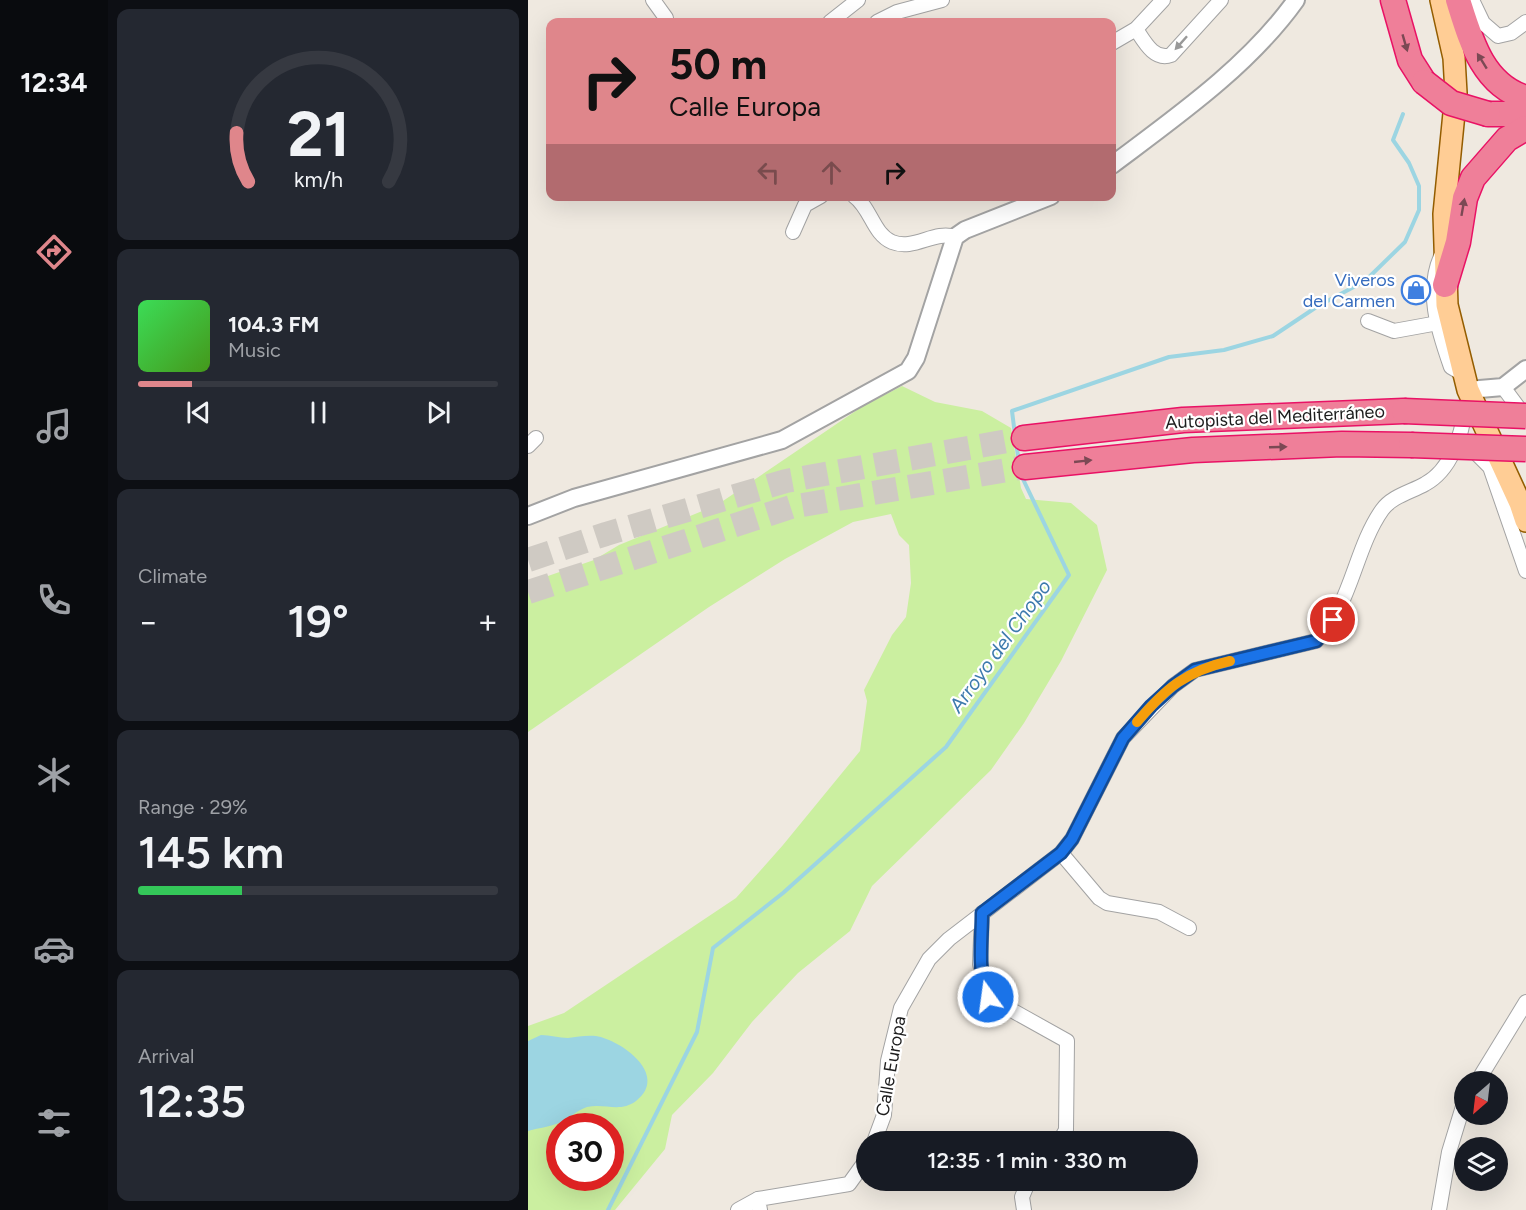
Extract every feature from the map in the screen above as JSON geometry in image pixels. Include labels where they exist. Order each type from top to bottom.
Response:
[{"type":"highway","points":[[1393,0],[1410,60],[1424,82],[1450,103],[1488,114],[1526,114]]},
{"type":"highway","points":[[1458,0],[1469,37],[1486,68],[1509,90],[1526,98]]},
{"type":"highway","points":[[1445,285],[1458,242],[1465,198],[1473,178],[1508,139],[1526,128]]},
{"type":"highway","name":"Autopista del Mediterráneo","points":[[1024,438],[1183,420],[1404,411],[1526,417]]},
{"type":"highway","name":"Autopista del Mediterráneo","points":[[1025,466],[1193,450],[1342,444],[1526,449]]},
{"type":"main road","points":[[1441,0],[1454,58],[1456,93],[1444,214],[1445,285],[1466,382],[1520,503],[1526,522]]},
{"type":"street","points":[[653,0],[666,18]]},
{"type":"street","points":[[835,18],[858,0]]},
{"type":"street","points":[[885,18],[916,3],[942,0]]},
{"type":"street","points":[[1116,41],[1136,29],[1163,0]]},
{"type":"street","points":[[1136,29],[1156,55],[1165,57],[1171,55],[1221,0]]},
{"type":"street","points":[[1116,162],[1167,124],[1239,62],[1278,25],[1296,0]]},
{"type":"street","points":[[1472,0],[1483,23],[1498,36],[1511,33],[1526,22]]},
{"type":"street","points":[[793,232],[804,205],[812,201]]},
{"type":"street","points":[[859,201],[867,209],[883,236],[891,242],[912,244],[947,234],[955,237]]},
{"type":"street","points":[[528,516],[574,498],[782,440],[908,371],[916,358],[955,237],[975,226],[1039,201]]},
{"type":"street","points":[[1443,250],[1434,269],[1434,304],[1451,367],[1466,382],[1503,387],[1526,417]]},
{"type":"street","points":[[1368,321],[1394,331],[1438,323]]},
{"type":"street","points":[[1503,387],[1526,369]]},
{"type":"street","points":[[1466,382],[1463,430],[1459,439],[1481,455],[1490,467],[1526,571]]},
{"type":"street","name":"Calle Europa","points":[[878,1131],[884,1115],[888,1060],[901,1008],[929,959],[982,913],[1061,853],[1072,839],[1123,738],[1151,706],[1195,670],[1316,641],[1326,632],[1340,608],[1384,507],[1428,483],[1452,453],[1459,439]]},
{"type":"street","points":[[1061,853],[1099,898],[1107,903],[1118,907],[1159,912],[1189,928]]},
{"type":"street","points":[[982,913],[980,964],[983,985],[988,997],[1067,1041],[1065,1131]]},
{"type":"street","points":[[1484,1071],[1526,1002]]},
{"type":"street","points":[[1438,1210],[1449,1152],[1457,1125]]},
{"type":"street","points":[[738,1210],[849,1184],[856,1174]]},
{"type":"street","points":[[1024,1191],[1022,1197],[1024,1210]]},
{"type":"green space","points":[[902,386],[935,402],[982,411],[1011,428],[1021,488],[1026,499],[1071,503],[1097,525],[1107,570],[1061,661],[1024,723],[991,770],[872,886],[850,931],[798,973],[752,1022],[713,1073],[672,1115],[665,1149],[615,1210],[528,1210],[528,1026],[564,1013],[736,898],[860,751],[867,701],[864,690],[892,635],[906,617],[911,583],[909,545],[899,535],[891,514],[853,522],[785,559],[709,607],[528,732],[528,592],[548,576],[594,560],[619,545],[717,505],[863,406]]},
{"type":"water","points":[[541,1035],[568,1038],[596,1036],[618,1044],[629,1051],[645,1070],[648,1080],[645,1091],[630,1105],[587,1107],[575,1113],[546,1113],[546,1127],[528,1131],[528,1041]]},
{"type":"waterway","name":"Arroyo del Chopo","points":[[1015,435],[1012,411],[1169,357],[1224,350],[1273,336],[1318,306],[1365,281],[1405,242],[1419,210],[1419,186],[1409,163],[1393,140],[1403,114]]},
{"type":"waterway","name":"Arroyo del Chopo","points":[[1016,443],[1019,462]]},
{"type":"waterway","name":"Arroyo del Chopo","points":[[608,1210],[697,1032],[713,948],[783,893],[946,747],[1069,575],[1021,475]]},
{"type":"tunnel","points":[[528,560],[606,534],[786,481],[1024,438]]},
{"type":"tunnel","points":[[528,592],[791,507],[1025,467]]},
{"type":"slow traffic","points":[[1137,722],[1173,686],[1195,670],[1230,661]]},
{"type":"place","name":"Viveros del Carmen","points":[[1416,290]]},
{"type":"route","points":[[988,997],[983,985],[980,964],[982,913],[1061,853],[1072,839],[1110,759],[1123,738],[1151,706],[1195,670],[1316,641],[1326,632],[1333,620]]}]
